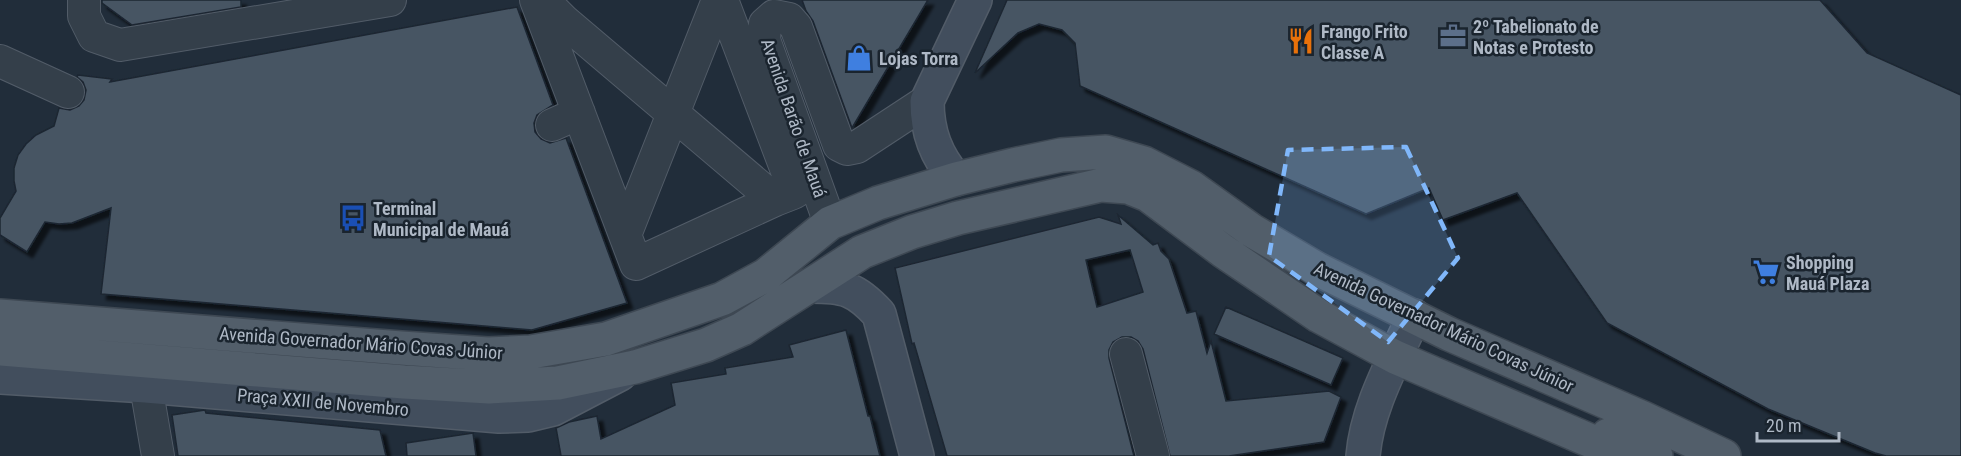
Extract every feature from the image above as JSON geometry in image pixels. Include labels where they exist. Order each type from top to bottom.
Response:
[{"type":"main road","points":[[956,179],[943,164],[932,143],[927,118],[927,100],[975,0]]},
{"type":"main road","name":"Avenida Governador Mário Covas Júnior","points":[[0,316],[440,351],[488,354],[531,352],[606,339],[722,299],[766,275],[830,223],[878,203],[956,179],[1061,156],[1106,152],[1144,163],[1191,187],[1251,230],[1317,269],[1449,334],[1643,418],[1724,456]]},
{"type":"main road","name":"Avenida Governador Mário Covas Júnior","points":[[0,349],[438,384],[489,387],[558,383],[635,367],[706,345],[742,329],[862,252],[912,232],[958,218],[1101,185],[1128,187],[1148,195],[1223,252],[1319,316],[1395,357],[1626,456]]},
{"type":"main road","points":[[811,286],[836,286],[852,290],[865,299],[879,314],[917,456]]},
{"type":"main road","points":[[1364,456],[1365,435],[1370,416],[1414,316]]},
{"type":"main road","name":"Praça XXII de Novembro","points":[[0,377],[146,386],[471,415],[528,416],[553,409],[635,367]]},
{"type":"main road","points":[[1574,433],[1606,434],[1656,456]]},
{"type":"street","points":[[84,0],[84,16],[94,36],[120,45],[390,0]]},
{"type":"street","points":[[536,0],[566,119],[614,233],[636,264],[795,192]]},
{"type":"street","points":[[543,0],[564,21],[673,114],[795,192]]},
{"type":"street","points":[[614,233],[673,114],[720,0]]},
{"type":"street","points":[[720,0],[795,192]]},
{"type":"street","name":"Avenida Barão de Mauá","points":[[830,223],[795,192],[764,40],[765,24],[771,8],[789,19],[796,27],[839,146],[847,149],[857,147],[927,100]]},
{"type":"street","points":[[0,61],[68,92]]},
{"type":"street","points":[[1126,354],[1153,456]]},
{"type":"street","points":[[146,386],[158,456]]},
{"type":"highlighted area","points":[[1406,147],[1458,258],[1388,342],[1269,256],[1288,150]]},
{"type":"building","points":[[102,0],[241,0],[241,7],[132,25],[102,3]]},
{"type":"building","name":"Lojas Torra","points":[[802,0],[928,0],[852,128],[813,21]]},
{"type":"building","name":"Shopping Mauá Plaza","points":[[1007,0],[1820,0],[1867,53],[1961,95],[1961,456],[1886,456],[1875,453],[1768,409],[1607,323],[1517,193],[1443,220],[1429,188],[1366,214],[1080,86],[1075,43],[1062,30],[1039,24],[1018,33],[975,73]]},
{"type":"building","name":"Terminal Municipal de Mauá","points":[[517,7],[553,105],[537,115],[534,123],[535,132],[541,139],[550,143],[566,138],[627,303],[532,330],[101,294],[111,208],[72,223],[45,222],[27,252],[0,235],[0,218],[16,191],[14,168],[18,155],[36,135],[54,126],[59,108],[70,110],[79,106],[84,100],[86,90],[83,82],[77,77],[78,75],[112,79],[110,82]]},
{"type":"building","points":[[1118,215],[1153,245],[1158,243],[1161,251],[1169,259],[1187,313],[1196,311],[1207,353],[1211,341],[1226,401],[1329,391],[1341,397],[1324,442],[1229,456],[1170,456],[1143,349],[1138,341],[1131,337],[1122,337],[1113,342],[1109,350],[1109,358],[1134,456],[947,456],[914,343],[912,344],[895,268],[1099,217],[1121,224]],"holes":[[[1130,250],[1143,292],[1097,307],[1086,260]]]},
{"type":"building","points":[[1226,307],[1343,358],[1331,385],[1214,334]]},
{"type":"building","points":[[846,330],[880,456],[561,456],[556,428],[569,422],[597,416],[601,439],[675,405],[671,383],[726,374],[725,368],[793,357],[789,345]]},
{"type":"building","points":[[205,410],[206,413],[380,430],[386,456],[178,456],[172,415]]},
{"type":"building","points":[[473,433],[476,456],[407,456],[406,443]]},
{"type":"place","name":"2º Tabelionato de Notas e Protesto","points":[[1453,36]]},
{"type":"place","name":"Frango Frito Classe A","points":[[1301,41]]},
{"type":"place","name":"Lojas Torra","points":[[859,58]]},
{"type":"place","name":"Terminal Municipal de Mauá","points":[[353,218]]},
{"type":"place","name":"Shopping Mauá Plaza","points":[[1766,272]]}]
